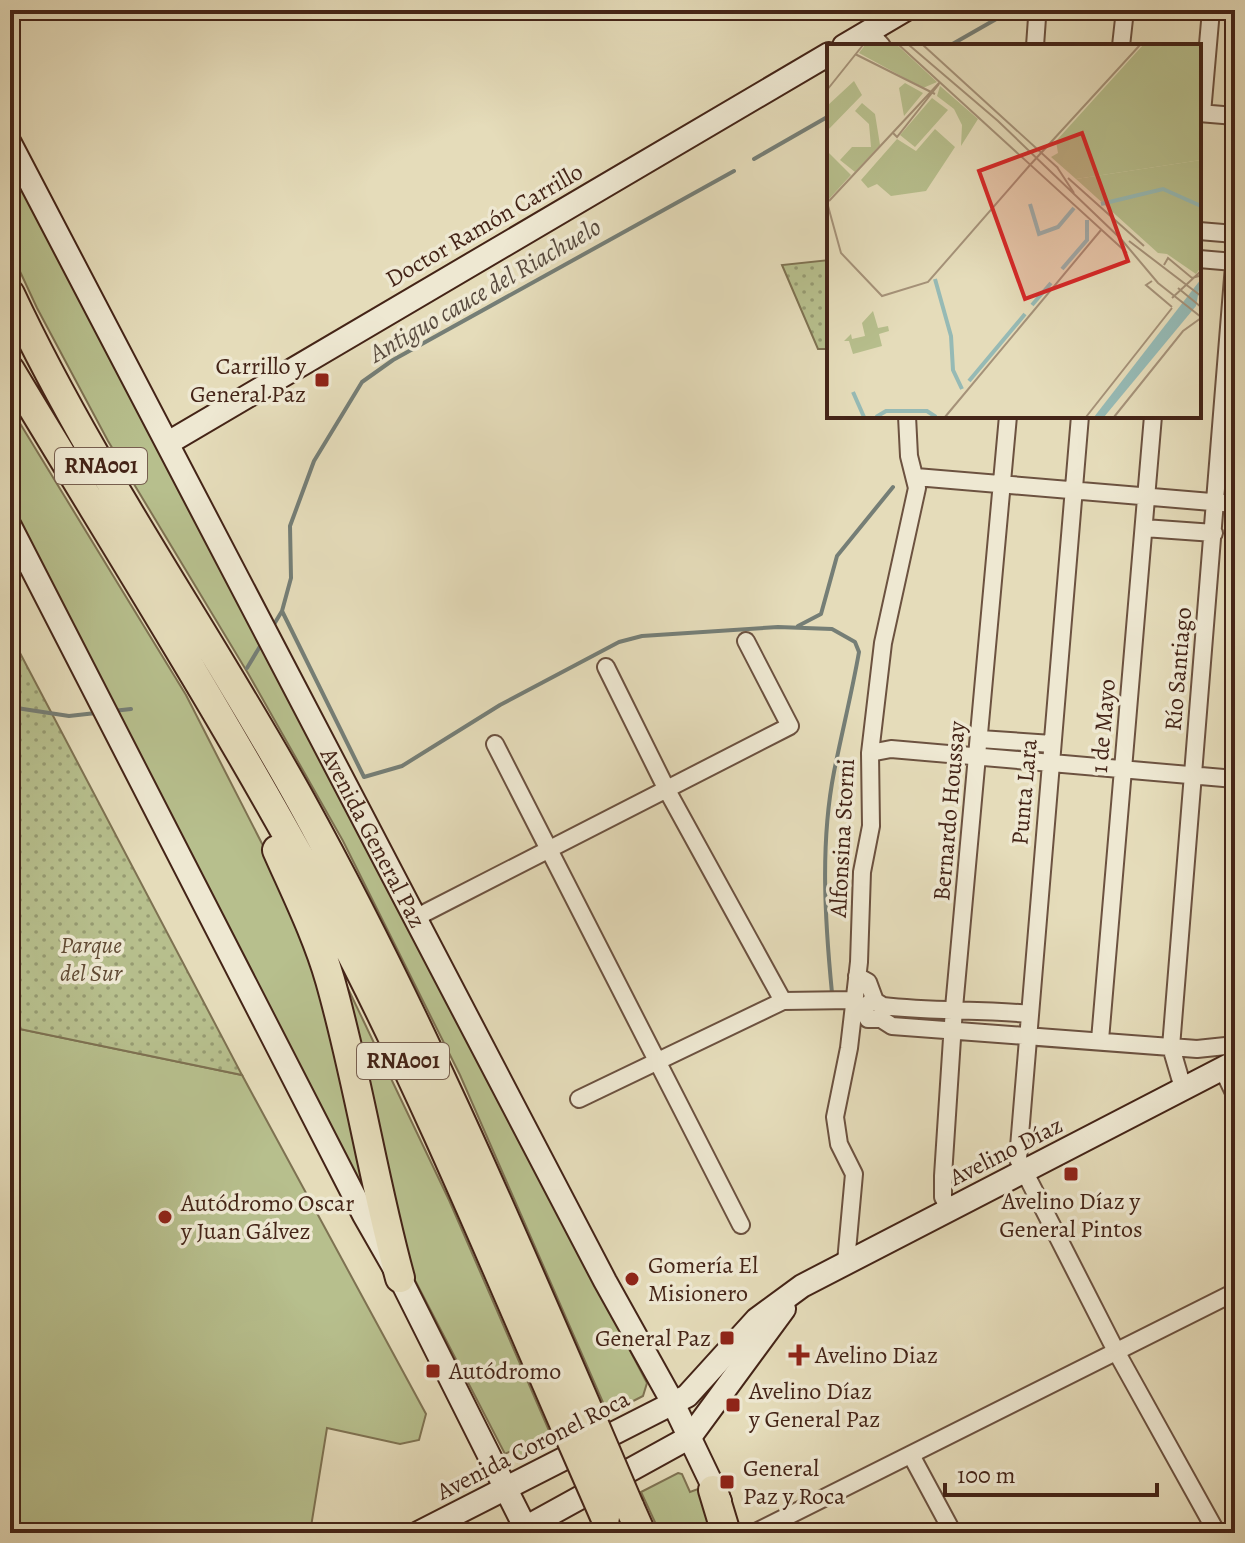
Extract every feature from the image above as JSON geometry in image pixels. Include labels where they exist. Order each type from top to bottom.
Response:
[{"type":"highway","name":"Avenida General Paz","points":[[10,294],[84,437],[301,801],[423,1037],[615,1519],[641,1533]]},
{"type":"highway","name":"Avenida General Paz","points":[[10,370],[288,835],[374,998],[475,1217],[578,1422]]},
{"type":"highway","points":[[10,392],[40,419]]},
{"type":"highway","points":[[213,707],[318,942],[400,1278]]},
{"type":"highway","points":[[713,1490],[726,1533]]},
{"type":"street","points":[[852,44],[876,38],[905,10]]},
{"type":"street","points":[[1121,44],[1125,10]]},
{"type":"street","points":[[1201,104],[1211,10]]},
{"type":"street","points":[[1035,44],[1037,18]]},
{"type":"street","name":"Doctor Ramón Carrillo","points":[[168,443],[827,55]]},
{"type":"street","points":[[1201,113],[1235,116]]},
{"type":"street","name":"Avenida General Paz","points":[[10,143],[605,1281],[673,1403],[713,1490],[739,1533]]},
{"type":"street","points":[[1201,231],[1235,234]]},
{"type":"street","points":[[1201,259],[1234,257]]},
{"type":"street","name":"Río Santiago","points":[[1183,1088],[1171,1047],[1217,503],[1234,257]]},
{"type":"street","name":"Alfonsina Storni","points":[[846,1262],[854,1174],[839,1144],[835,1117],[849,1048],[857,976],[862,872],[871,826],[870,753],[883,643],[917,488],[909,456],[907,418]]},
{"type":"street","name":"Bernardo Houssay","points":[[949,1210],[943,1197],[943,1176],[952,1030],[1008,418]]},
{"type":"street","name":"Punta Lara","points":[[1022,1171],[1018,1159],[1027,1037],[1080,418]]},
{"type":"street","name":"1 de Mayo","points":[[1100,1040],[1153,418]]},
{"type":"street","points":[[916,477],[1235,504]]},
{"type":"street","points":[[10,526],[364,1215],[400,1278],[506,1489],[523,1531],[690,1437]]},
{"type":"street","points":[[1144,528],[1214,533]]},
{"type":"street","points":[[415,918],[668,792],[790,726],[746,641]]},
{"type":"street","points":[[606,667],[668,792],[783,1001]]},
{"type":"street","points":[[980,739],[1052,744]]},
{"type":"street","points":[[495,744],[741,1225]]},
{"type":"street","points":[[870,753],[891,749],[1235,779]]},
{"type":"street","points":[[857,976],[868,982],[892,1026],[1171,1047],[1225,1048],[1235,1045]]},
{"type":"street","points":[[579,1099],[783,1001],[853,1000]]},
{"type":"street","points":[[880,1009],[954,1008],[1029,1014]]},
{"type":"street","points":[[1228,1065],[1235,1095]]},
{"type":"street","name":"Avelino Díaz","points":[[673,1403],[698,1388],[757,1319],[802,1286],[1228,1065]]},
{"type":"street","points":[[1022,1171],[1117,1353],[1217,1533]]},
{"type":"street","name":"Avelino Díaz","points":[[690,1437],[802,1286]]},
{"type":"street","points":[[754,1533],[1235,1292]]},
{"type":"street","name":"Avenida Coronel Roca","points":[[418,1533],[673,1403]]},
{"type":"street","points":[[911,1455],[953,1533]]},
{"type":"green space","points":[[10,165],[647,1383],[643,1396],[608,1414],[460,1075],[343,841],[249,675],[108,441],[37,308],[10,250]]},
{"type":"green space","points":[[827,260],[827,349],[818,349],[782,265]]},
{"type":"green space","points":[[10,407],[186,695],[276,871],[320,983],[376,1216],[10,517]]},
{"type":"green space","name":"Parque del Sur","points":[[10,634],[242,1075],[10,1027]]},
{"type":"green space","points":[[332,955],[449,1200],[554,1442],[518,1462],[511,1451],[505,1454],[402,1255]]},
{"type":"green space","name":"Autódromo Oscar y Juan Gálvez","points":[[10,1027],[242,1075],[426,1414],[419,1440],[400,1444],[327,1428],[310,1533],[10,1533]]},
{"type":"green space","points":[[678,1473],[682,1474],[690,1492],[698,1489],[718,1533],[660,1533],[641,1492]]},
{"type":"waterway","name":"Antiguo cauce del Riachuelo","points":[[952,44],[1012,10]]},
{"type":"waterway","name":"Antiguo cauce del Riachuelo","points":[[754,159],[827,117]]},
{"type":"waterway","name":"Antiguo cauce del Riachuelo","points":[[273,626],[282,611],[291,578],[290,526],[314,461],[362,382],[393,360],[734,171]]},
{"type":"waterway","points":[[798,626],[821,614],[837,556],[893,487]]},
{"type":"waterway","points":[[282,611],[364,777],[402,766],[500,705],[619,642],[642,636],[778,627],[832,629],[855,642],[859,652],[834,772],[825,855],[832,993]]},
{"type":"waterway","name":"Antiguo cauce del Riachuelo","points":[[247,668],[262,643]]},
{"type":"waterway","name":"Antiguo cauce del Riachuelo","points":[[10,707],[69,716],[96,713]]},
{"type":"waterway","name":"Antiguo cauce del Riachuelo","points":[[113,711],[131,709]]},
{"type":"place","name":"Carrillo y General Paz","points":[[322,380]]},
{"type":"place","name":"Avelino Díaz y General Pintos","points":[[1071,1174]]},
{"type":"place","name":"Autódromo Oscar y Juan Gálvez","points":[[165,1217]]},
{"type":"place","name":"Gomería El Misionero","points":[[632,1279]]},
{"type":"place","name":"General Paz","points":[[727,1338]]},
{"type":"place","name":"Avelino Diaz","points":[[799,1355]]},
{"type":"place","name":"Autódromo","points":[[433,1371]]},
{"type":"place","name":"Avelino Díaz y General Paz","points":[[733,1405]]},
{"type":"place","name":"General Paz y Roca","points":[[727,1482]]}]
